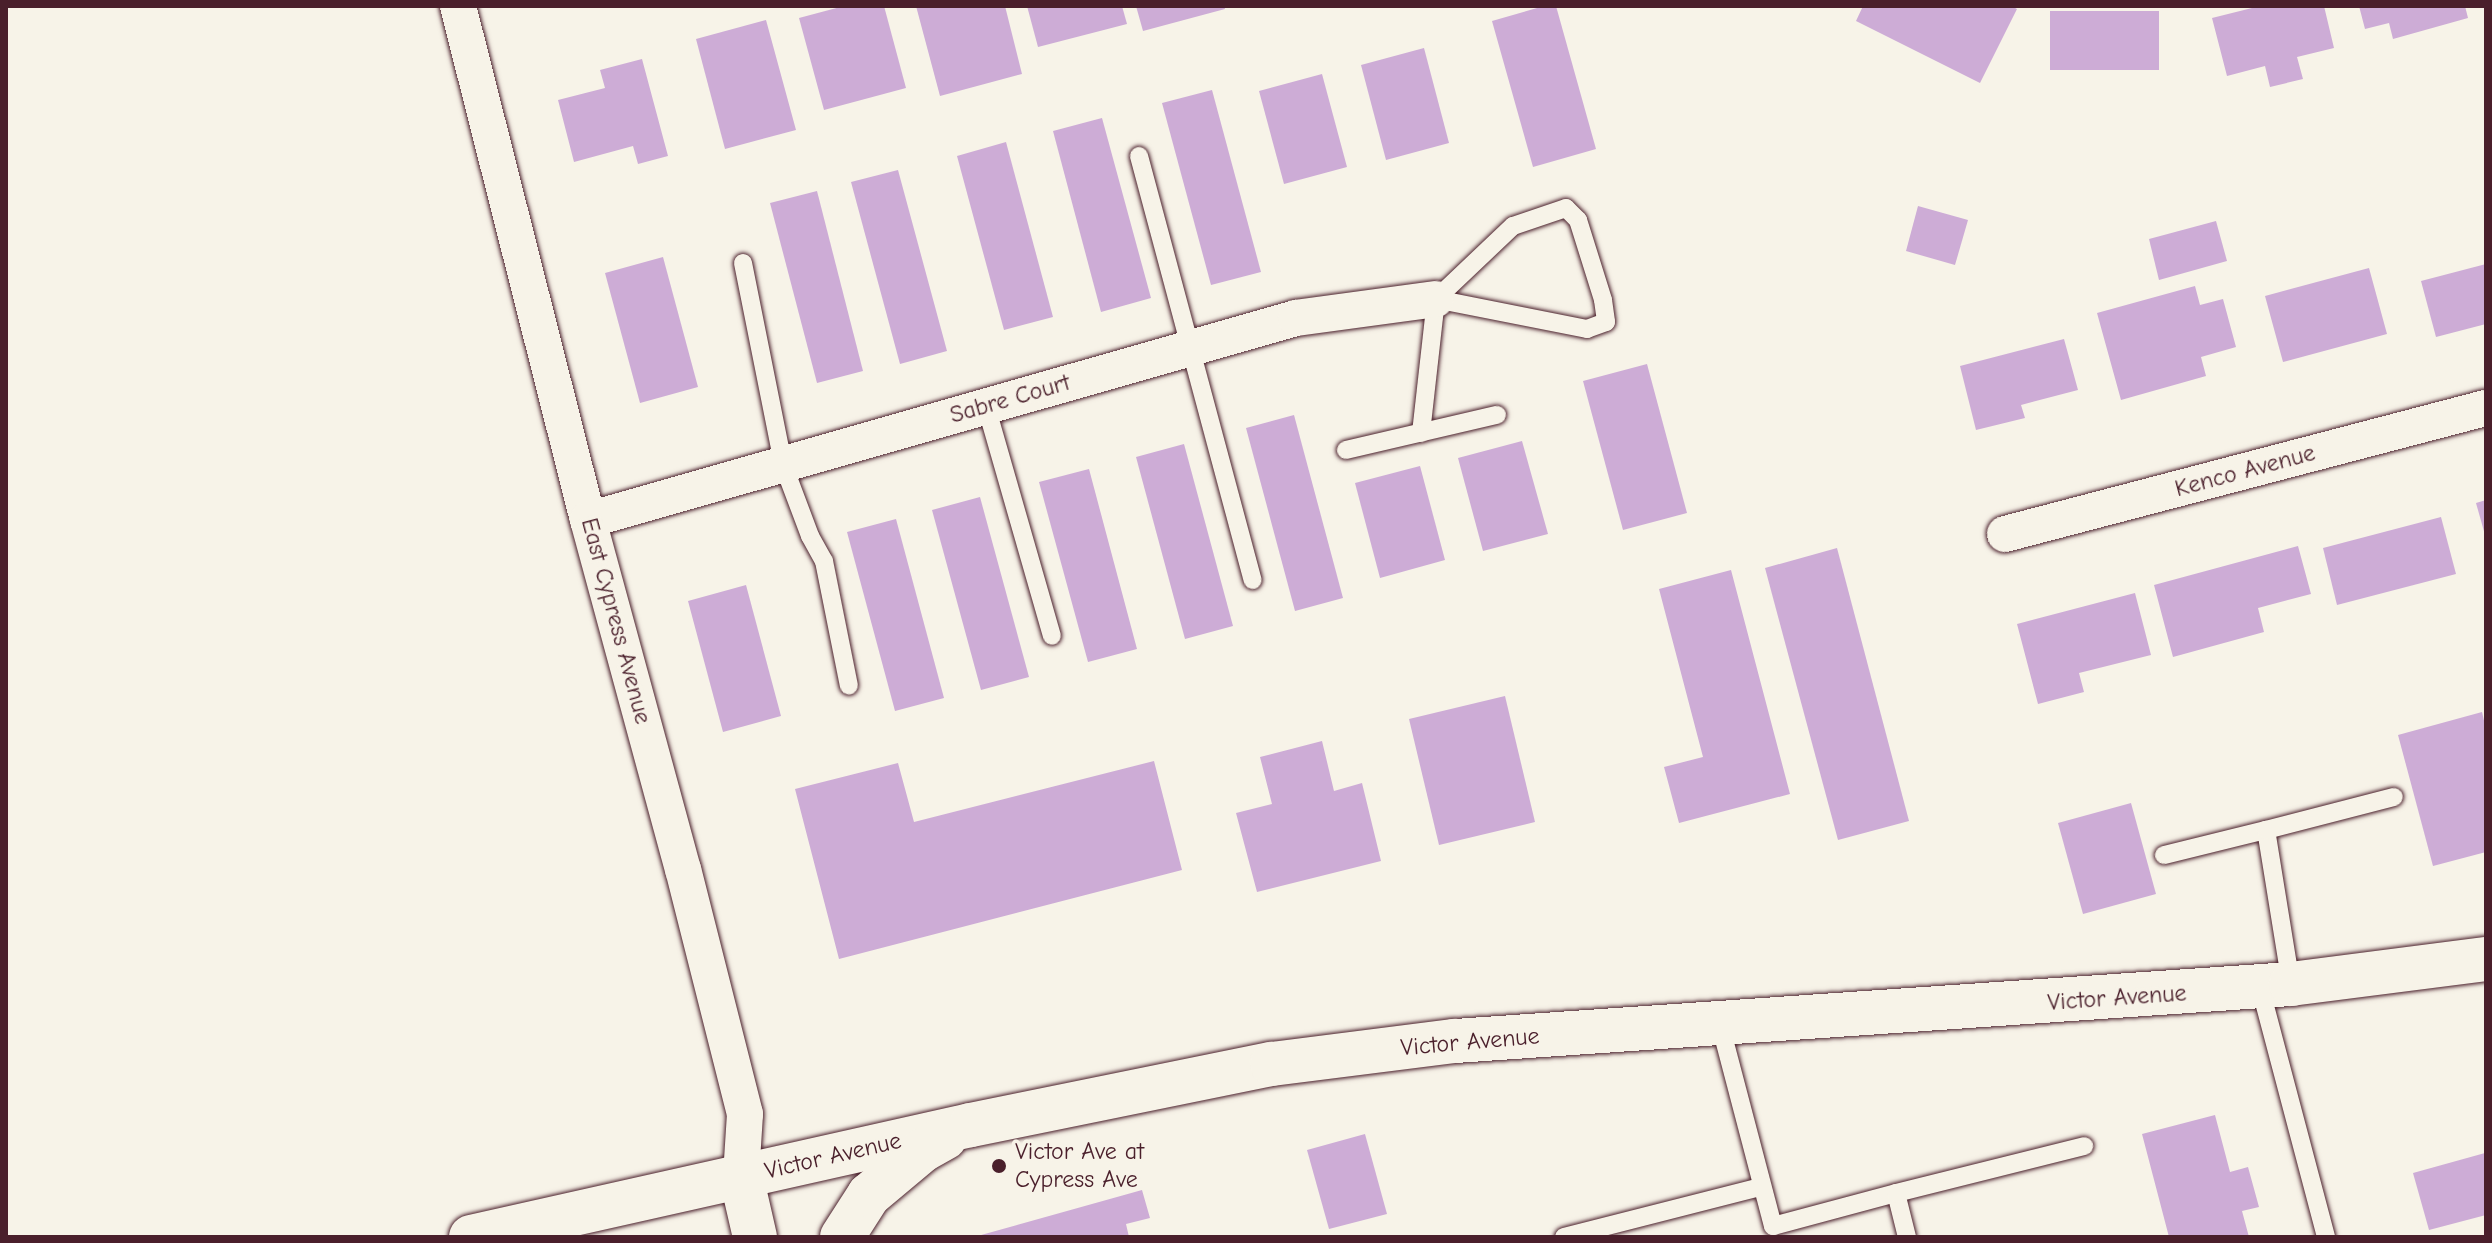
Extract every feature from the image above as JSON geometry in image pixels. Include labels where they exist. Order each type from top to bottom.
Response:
[{"type":"main road","name":"Victor Avenue","points":[[471,1237],[971,1125],[1272,1064],[1455,1041],[2276,986],[2486,959]]},
{"type":"main road","points":[[842,1237],[869,1195],[923,1150],[971,1125]]},
{"type":"main road","name":"East Cypress Avenue","points":[[741,1176],[755,1237]]},
{"type":"main road","points":[[515,1227],[581,1237]]},
{"type":"street","name":"East Cypress Avenue","points":[[458,6],[588,520],[679,853],[745,1114],[741,1176]]},
{"type":"street","name":"Sabre Court","points":[[588,520],[1296,318],[1436,299]]},
{"type":"street","name":"Kenco Avenue","points":[[2005,534],[2486,408]]},
{"type":"lane","points":[[1139,156],[1253,580]]},
{"type":"lane","points":[[1421,433],[1436,299],[1513,226],[1566,208],[1578,220],[1603,300],[1606,322],[1587,329],[1436,299]]},
{"type":"lane","points":[[743,263],[783,464],[810,536],[824,561],[849,686]]},
{"type":"lane","points":[[986,406],[1052,636]]},
{"type":"lane","points":[[1346,450],[1497,415]]},
{"type":"lane","points":[[2164,855],[2394,797]]},
{"type":"lane","points":[[2266,830],[2276,986],[2326,1237]]},
{"type":"lane","points":[[1720,1024],[1760,1187],[1773,1226],[2084,1146]]},
{"type":"lane","points":[[1564,1237],[1760,1187]]},
{"type":"lane","points":[[1896,1193],[1907,1237]]},
{"type":"building","points":[[844,6],[884,6],[906,88],[824,110],[799,18]]},
{"type":"building","points":[[916,6],[1005,6],[1022,74],[940,96]]},
{"type":"building","points":[[1027,6],[1122,6],[1127,24],[1038,47]]},
{"type":"building","points":[[1136,6],[1224,6],[1225,9],[1143,31]]},
{"type":"building","points":[[1544,6],[1556,6],[1596,149],[1533,167],[1492,21]]},
{"type":"building","points":[[1863,6],[2011,6],[2017,9],[1980,83],[1856,21]]},
{"type":"building","points":[[2260,6],[2324,6],[2334,48],[2297,57],[2303,79],[2270,87],[2265,66],[2227,76],[2212,18]]},
{"type":"building","points":[[2359,6],[2465,6],[2468,18],[2393,39],[2389,23],[2365,29]]},
{"type":"building","points":[[2050,11],[2159,11],[2159,70],[2050,70]]},
{"type":"building","points":[[766,20],[796,130],[725,149],[696,39]]},
{"type":"building","points":[[1424,48],[1449,143],[1386,160],[1361,65]]},
{"type":"building","points":[[642,59],[668,156],[638,164],[633,146],[574,162],[558,100],[605,88],[600,70]]},
{"type":"building","points":[[1322,74],[1347,167],[1284,184],[1259,91]]},
{"type":"building","points":[[1212,90],[1261,272],[1211,285],[1162,103]]},
{"type":"building","points":[[1102,118],[1151,298],[1101,312],[1053,131]]},
{"type":"building","points":[[1006,142],[1053,317],[1004,330],[957,156]]},
{"type":"building","points":[[898,170],[947,351],[900,364],[851,182]]},
{"type":"building","points":[[817,191],[863,371],[817,383],[770,203]]},
{"type":"building","points":[[1918,206],[1968,220],[1955,265],[1906,251]]},
{"type":"building","points":[[2216,221],[2227,261],[2159,280],[2149,239]]},
{"type":"building","points":[[663,257],[698,387],[640,403],[605,273]]},
{"type":"building","points":[[2486,264],[2486,324],[2436,337],[2421,281]]},
{"type":"building","points":[[2369,268],[2387,334],[2283,362],[2265,296]]},
{"type":"building","points":[[2195,286],[2200,305],[2223,299],[2236,347],[2201,357],[2206,376],[2121,400],[2097,313]]},
{"type":"building","points":[[2064,339],[2078,390],[2021,405],[2025,418],[1976,430],[1960,366]]},
{"type":"building","points":[[1647,364],[1687,513],[1623,530],[1583,381]]},
{"type":"building","points":[[1294,415],[1343,598],[1295,611],[1246,428]]},
{"type":"building","points":[[1522,441],[1548,534],[1483,551],[1458,458]]},
{"type":"building","points":[[1184,444],[1233,626],[1185,639],[1136,457]]},
{"type":"building","points":[[1420,466],[1445,560],[1380,578],[1355,483]]},
{"type":"building","points":[[1089,469],[1137,649],[1088,662],[1039,482]]},
{"type":"building","points":[[980,497],[1029,677],[981,690],[932,510]]},
{"type":"building","points":[[2486,500],[2486,535],[2485,535],[2476,503]]},
{"type":"building","points":[[2441,517],[2456,574],[2337,605],[2323,548]]},
{"type":"building","points":[[896,519],[944,698],[895,711],[847,532]]},
{"type":"building","points":[[2298,546],[2311,594],[2258,608],[2264,632],[2173,657],[2154,585]]},
{"type":"building","points":[[1837,548],[1909,821],[1838,840],[1765,568]]},
{"type":"building","points":[[1731,570],[1790,794],[1679,823],[1664,767],[1703,757],[1659,589]]},
{"type":"building","points":[[746,585],[781,716],[723,732],[688,601]]},
{"type":"building","points":[[2135,593],[2151,655],[2079,673],[2084,692],[2038,704],[2017,624]]},
{"type":"building","points":[[1505,696],[1535,822],[1439,845],[1409,719]]},
{"type":"building","points":[[2482,712],[2486,729],[2486,852],[2433,866],[2398,735]]},
{"type":"building","points":[[1322,741],[1334,791],[1362,783],[1381,861],[1257,892],[1236,813],[1272,804],[1260,757]]},
{"type":"building","points":[[1154,761],[1182,870],[839,959],[795,789],[898,763],[914,822]]},
{"type":"building","points":[[2131,803],[2156,894],[2083,914],[2058,823]]},
{"type":"building","points":[[2215,1115],[2230,1172],[2248,1167],[2259,1207],[2242,1211],[2249,1237],[2169,1237],[2142,1134]]},
{"type":"building","points":[[1365,1134],[1387,1214],[1329,1229],[1307,1150]]},
{"type":"building","points":[[2485,1153],[2486,1215],[2429,1230],[2413,1173]]},
{"type":"building","points":[[1142,1190],[1150,1218],[1126,1224],[1129,1237],[974,1237]]},
{"type":"place","name":"Victor Ave at Cypress Ave","points":[[999,1166]]}]
